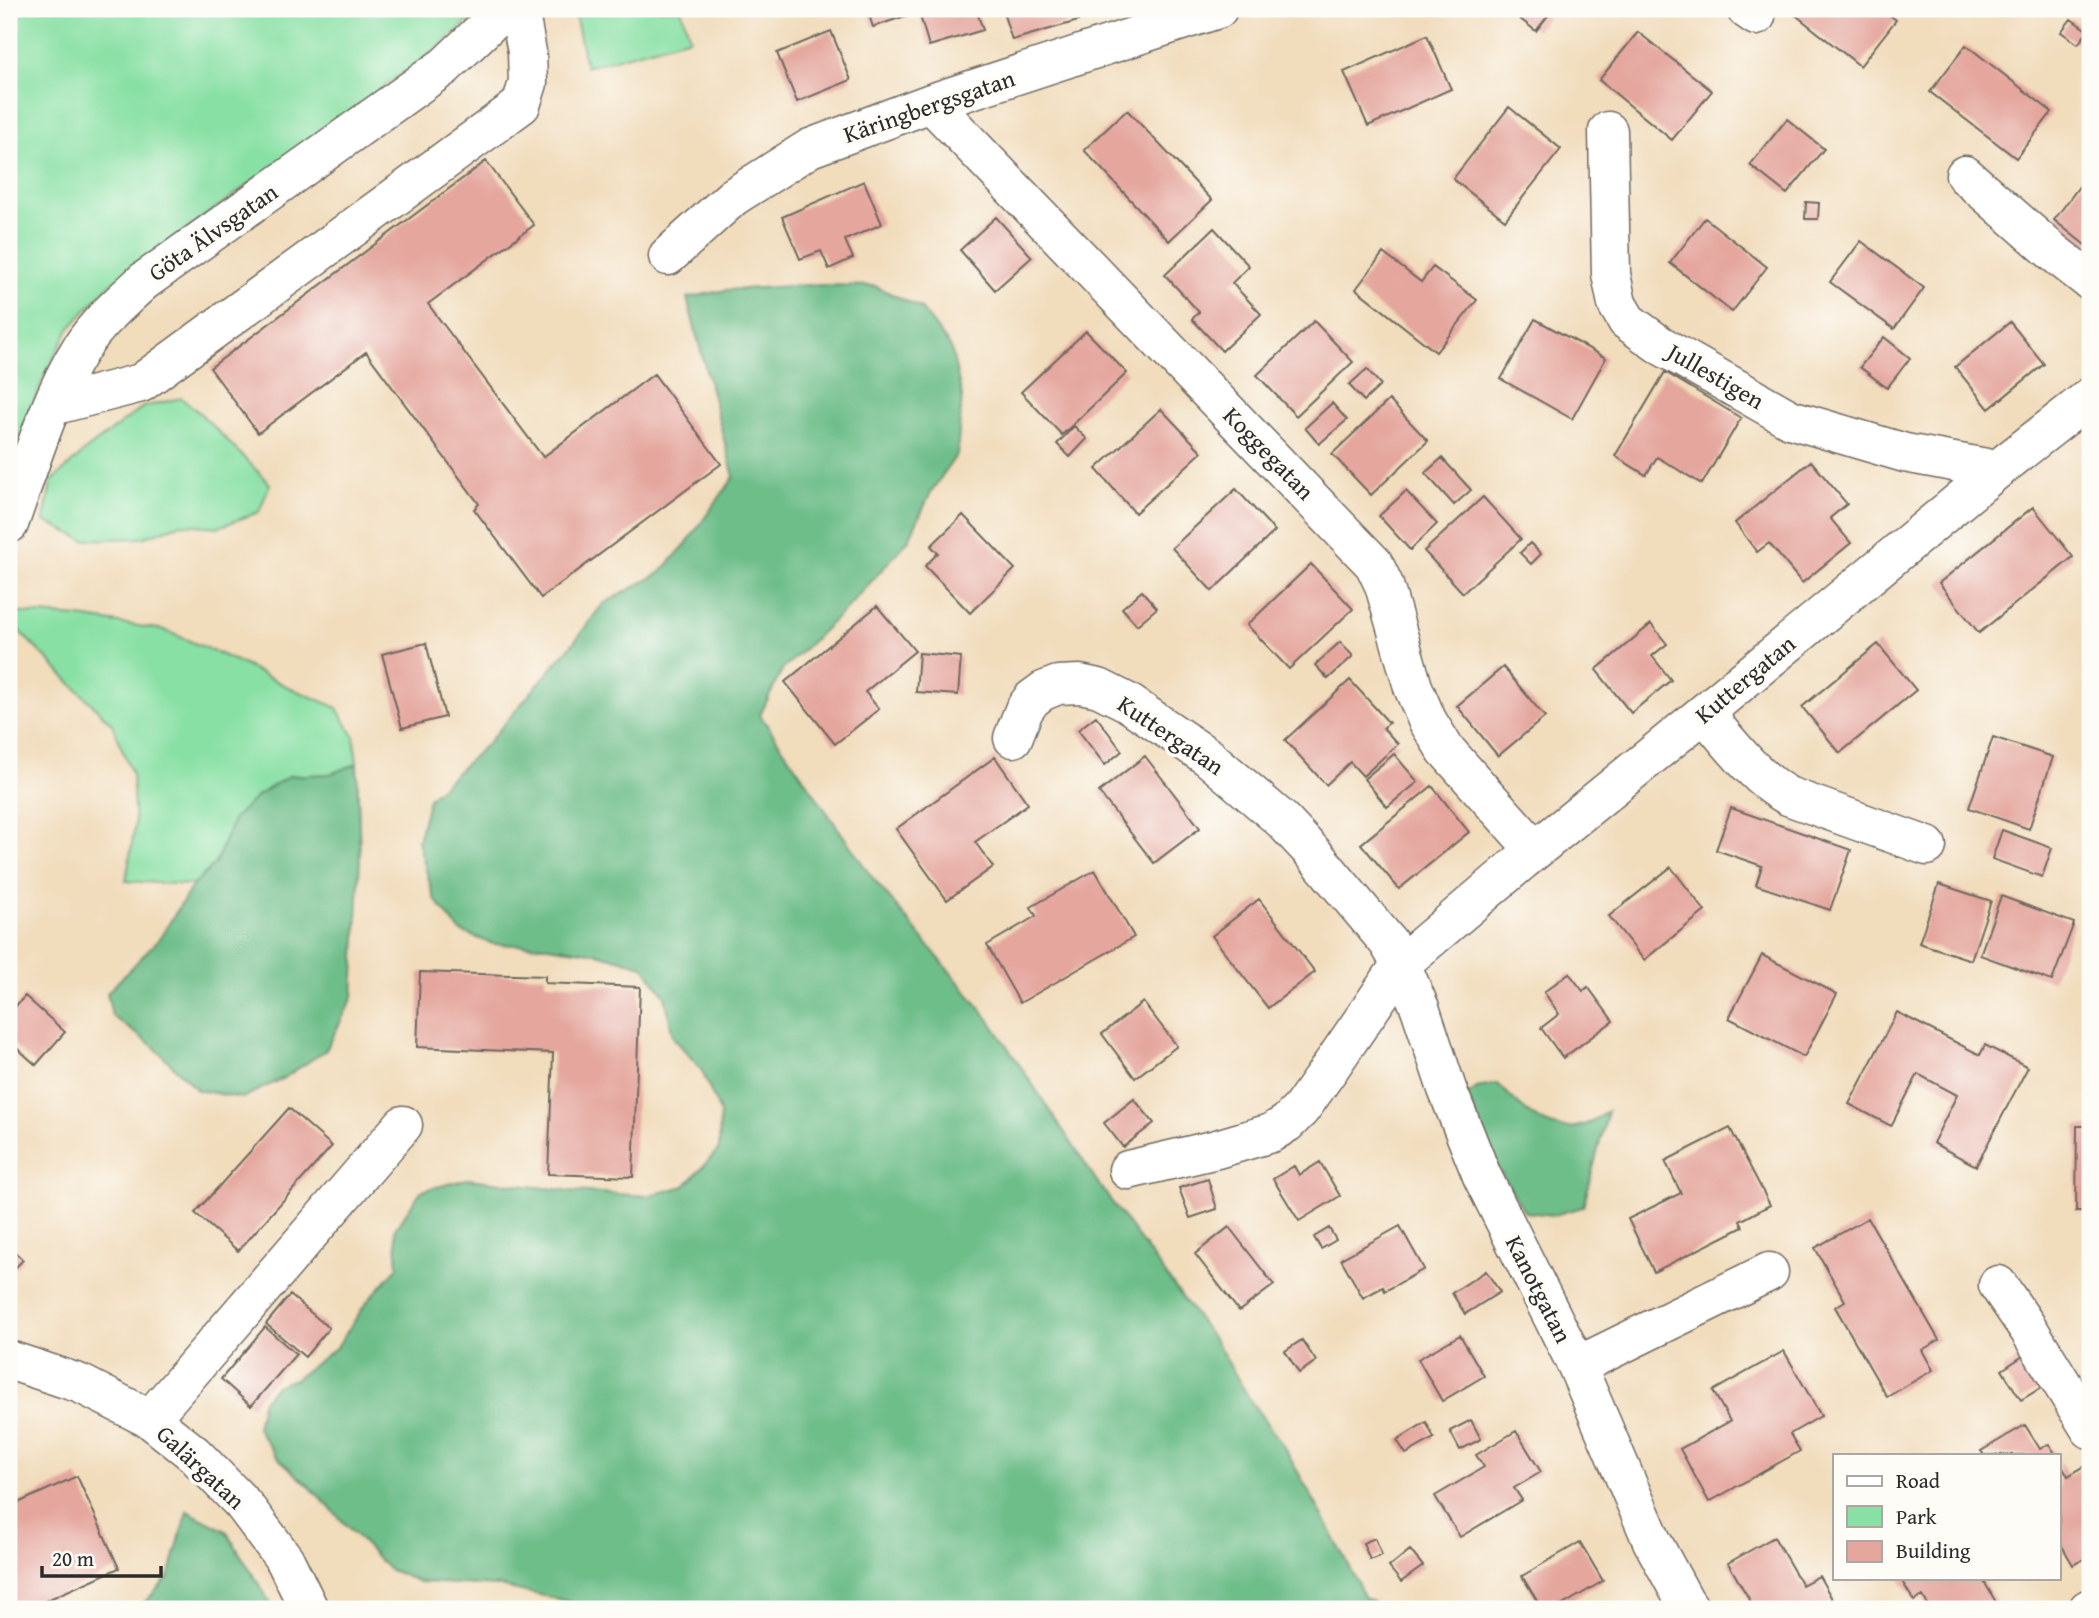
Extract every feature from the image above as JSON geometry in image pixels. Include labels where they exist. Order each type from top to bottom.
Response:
[{"type":"street","name":"Göta Älvsgatan","points":[[9,524],[52,406],[81,349],[110,313],[144,281],[445,66],[505,9]]},
{"type":"street","points":[[52,406],[141,383],[521,105],[528,83],[527,52],[519,9]]},
{"type":"street","name":"Käringbergsgatan","points":[[668,256],[733,197],[810,148],[931,103],[1196,12]]},
{"type":"street","name":"Koggegatan","points":[[931,103],[1374,564],[1384,585],[1413,687],[1427,720],[1445,749],[1535,850]]},
{"type":"street","name":"Jullestigen","points":[[1608,131],[1611,274],[1617,304],[1627,321],[1660,345],[1790,419],[1905,453],[1997,470]]},
{"type":"street","points":[[1965,174],[2090,281]]},
{"type":"street","name":"Kuttergatan","points":[[1128,1170],[1228,1146],[1271,1133],[1287,1123],[1301,1109],[1401,964],[1535,850],[1997,470],[2090,397]]},
{"type":"street","name":"Kuttergatan","points":[[1013,738],[1024,710],[1032,699],[1058,685],[1080,684],[1099,688],[1127,702],[1208,757],[1282,820],[1388,942],[1401,964]]},
{"type":"street","points":[[1704,713],[1747,763],[1772,787],[1788,796],[1927,846]]},
{"type":"street","name":"Kanotgatan","points":[[1401,964],[1482,1175],[1577,1366],[1652,1541],[1690,1609]]},
{"type":"street","points":[[150,1419],[403,1125]]},
{"type":"street","points":[[1577,1366],[1769,1272]]},
{"type":"street","points":[[1998,1285],[2090,1429]]},
{"type":"street","name":"Galärgatan","points":[[9,1360],[81,1384],[150,1419],[194,1454],[243,1504],[285,1560],[309,1609]]},
{"type":"street","points":[[285,1560],[330,1609]]},
{"type":"green space","points":[[9,9],[483,9],[431,53],[108,286],[69,329],[42,381],[9,470]]},
{"type":"green space","points":[[574,9],[681,9],[690,38],[586,67]]},
{"type":"green space","points":[[808,285],[875,286],[921,308],[951,348],[962,396],[957,454],[931,492],[908,541],[848,607],[782,670],[760,715],[871,876],[989,1019],[1100,1186],[1219,1347],[1252,1403],[1282,1444],[1365,1598],[1384,1609],[603,1609],[499,1586],[419,1582],[388,1569],[311,1488],[276,1456],[257,1428],[262,1402],[275,1386],[295,1379],[337,1347],[366,1303],[398,1267],[395,1229],[421,1191],[467,1179],[646,1196],[685,1186],[719,1149],[720,1112],[701,1069],[673,1037],[665,996],[643,966],[597,953],[548,946],[493,944],[460,931],[434,898],[418,841],[429,798],[487,744],[603,604],[660,573],[686,544],[734,477],[687,298],[726,290]]},
{"type":"green space","points":[[181,398],[201,414],[270,484],[259,512],[219,527],[182,524],[142,538],[84,540],[44,521],[51,482],[87,449],[143,407]]},
{"type":"green space","points":[[9,612],[80,617],[164,630],[236,661],[336,707],[354,736],[357,764],[330,774],[289,776],[234,818],[215,864],[193,885],[126,881],[135,825],[132,774],[112,724],[9,621]]},
{"type":"green space","points":[[357,764],[360,858],[353,997],[326,1050],[284,1078],[242,1098],[197,1090],[153,1046],[112,1016],[107,993],[160,938],[193,885],[215,864],[234,818],[258,795],[289,776],[330,774]]},
{"type":"green space","points":[[1498,1084],[1527,1112],[1550,1125],[1562,1128],[1592,1122],[1608,1111],[1583,1207],[1554,1215],[1525,1212],[1493,1160],[1467,1095],[1477,1088]]},
{"type":"green space","points":[[187,1511],[226,1531],[274,1609],[138,1609],[169,1577]]},
{"type":"building","points":[[867,9],[913,9],[914,13],[873,27]]},
{"type":"building","points":[[918,9],[976,9],[983,30],[929,46]]},
{"type":"building","points":[[1002,9],[1074,9],[1078,21],[1012,40]]},
{"type":"building","points":[[1507,9],[1553,9],[1536,31]]},
{"type":"building","points":[[1788,9],[1882,9],[1896,20],[1860,66]]},
{"type":"building","points":[[2071,19],[2088,31],[2078,44],[2061,32]]},
{"type":"building","points":[[831,31],[851,80],[797,102],[777,53]]},
{"type":"building","points":[[1638,32],[1712,91],[1672,140],[1599,80]]},
{"type":"building","points":[[1427,35],[1451,89],[1368,126],[1344,72]]},
{"type":"building","points":[[1966,45],[2052,112],[2016,158],[1930,92]]},
{"type":"building","points":[[1509,107],[1561,149],[1505,220],[1453,179]]},
{"type":"building","points":[[1127,110],[1212,200],[1169,241],[1084,150]]},
{"type":"building","points":[[1787,119],[1824,149],[1787,194],[1750,165]]},
{"type":"building","points":[[486,161],[534,225],[428,304],[543,457],[654,374],[721,464],[541,598],[474,509],[479,504],[366,352],[258,433],[210,368]]},
{"type":"building","points":[[2090,172],[2090,249],[2054,220]]},
{"type":"building","points":[[864,181],[882,224],[845,240],[853,258],[829,269],[821,251],[800,259],[782,217]]},
{"type":"building","points":[[1806,202],[1819,203],[1818,219],[1805,219]]},
{"type":"building","points":[[996,217],[1032,257],[995,290],[960,250]]},
{"type":"building","points":[[1705,218],[1767,267],[1732,312],[1670,263]]},
{"type":"building","points":[[1214,228],[1249,266],[1232,283],[1261,314],[1222,351],[1192,319],[1199,312],[1165,275]]},
{"type":"building","points":[[1861,241],[1924,288],[1894,329],[1830,282]]},
{"type":"building","points":[[1383,253],[1421,282],[1433,267],[1477,300],[1436,352],[1356,289]]},
{"type":"building","points":[[1535,319],[1606,358],[1572,419],[1501,379]]},
{"type":"building","points":[[1314,321],[1353,362],[1296,416],[1257,375]]},
{"type":"building","points":[[2010,322],[2044,364],[1989,409],[1955,367]]},
{"type":"building","points":[[1086,331],[1127,373],[1062,435],[1021,392]]},
{"type":"building","points":[[1884,337],[1910,358],[1887,388],[1860,367]]},
{"type":"building","points":[[1367,369],[1381,385],[1364,401],[1349,385]]},
{"type":"building","points":[[1665,372],[1741,418],[1702,484],[1657,457],[1646,475],[1615,456]]},
{"type":"building","points":[[1389,400],[1428,441],[1371,495],[1332,454]]},
{"type":"building","points":[[1332,403],[1347,420],[1319,444],[1305,428]]},
{"type":"building","points":[[1161,409],[1202,452],[1135,513],[1096,469]]},
{"type":"building","points":[[1074,426],[1087,439],[1070,457],[1057,444]]},
{"type":"building","points":[[1442,458],[1471,490],[1454,505],[1425,473]]},
{"type":"building","points":[[1811,461],[1847,504],[1830,518],[1851,543],[1802,583],[1769,543],[1757,552],[1735,523]]},
{"type":"building","points":[[1236,489],[1275,531],[1212,591],[1172,548]]},
{"type":"building","points":[[1406,491],[1437,524],[1410,550],[1379,516]]},
{"type":"building","points":[[1483,497],[1521,539],[1463,593],[1424,551]]},
{"type":"building","points":[[2033,507],[2073,557],[1979,633],[1939,583]]},
{"type":"building","points":[[963,515],[1015,569],[970,613],[925,566],[938,553],[931,546]]},
{"type":"building","points":[[1530,543],[1541,554],[1531,564],[1520,553]]},
{"type":"building","points":[[1311,564],[1353,609],[1289,669],[1247,625]]},
{"type":"building","points":[[1142,591],[1157,608],[1137,625],[1122,608]]},
{"type":"building","points":[[877,606],[915,651],[865,692],[879,709],[835,744],[785,682]]},
{"type":"building","points":[[1651,624],[1667,644],[1652,656],[1671,680],[1631,713],[1596,670]]},
{"type":"building","points":[[1340,642],[1353,656],[1328,679],[1315,665]]},
{"type":"building","points":[[426,643],[445,717],[402,728],[382,654]]},
{"type":"building","points":[[1878,644],[1916,690],[1840,753],[1802,707]]},
{"type":"building","points":[[919,653],[961,657],[958,695],[916,692]]},
{"type":"building","points":[[1503,667],[1545,717],[1498,756],[1457,706]]},
{"type":"building","points":[[1350,680],[1389,723],[1383,728],[1398,744],[1363,776],[1350,762],[1326,785],[1285,740]]},
{"type":"building","points":[[1096,716],[1122,751],[1105,765],[1078,730]]},
{"type":"building","points":[[1993,737],[2053,757],[2029,829],[1969,808]]},
{"type":"building","points":[[1394,754],[1418,782],[1387,807],[1364,779]]},
{"type":"building","points":[[1145,756],[1200,828],[1154,863],[1099,792]]},
{"type":"building","points":[[995,757],[1028,804],[975,842],[993,867],[947,900],[896,829]]},
{"type":"building","points":[[1432,786],[1469,832],[1399,889],[1361,844]]},
{"type":"building","points":[[1731,808],[1851,850],[1830,910],[1756,885],[1762,866],[1716,850]]},
{"type":"building","points":[[2002,830],[2052,848],[2042,877],[1992,859]]},
{"type":"building","points":[[1671,867],[1705,911],[1644,960],[1609,916]]},
{"type":"building","points":[[1095,870],[1134,937],[1020,1003],[987,945],[1036,916],[1031,907]]},
{"type":"building","points":[[1939,884],[1991,901],[1971,960],[1919,943]]},
{"type":"building","points":[[2001,896],[2074,923],[2052,981],[1980,955]]},
{"type":"building","points":[[1259,899],[1315,972],[1268,1008],[1212,936]]},
{"type":"building","points":[[1762,955],[1837,994],[1804,1057],[1729,1018]]},
{"type":"building","points":[[420,972],[545,976],[545,983],[640,987],[633,1177],[548,1174],[553,1053],[417,1047]]},
{"type":"building","points":[[1569,973],[1583,991],[1588,987],[1613,1021],[1563,1058],[1541,1028],[1559,1014],[1544,992]]},
{"type":"building","points":[[25,996],[65,1032],[36,1065],[9,1041],[9,1013]]},
{"type":"building","points":[[1143,1002],[1177,1046],[1135,1078],[1102,1034]]},
{"type":"building","points":[[1897,1012],[1980,1055],[1985,1045],[2028,1067],[1976,1166],[1933,1143],[1957,1095],[1918,1074],[1891,1126],[1849,1104]]},
{"type":"building","points":[[1134,1099],[1154,1123],[1123,1147],[1104,1123]]},
{"type":"building","points":[[289,1108],[332,1146],[238,1251],[195,1213]]},
{"type":"building","points":[[2077,1126],[2090,1126],[2090,1211],[2076,1211]]},
{"type":"building","points":[[1730,1128],[1770,1205],[1740,1221],[1743,1227],[1654,1272],[1628,1219],[1681,1193],[1665,1161]]},
{"type":"building","points":[[1320,1162],[1340,1196],[1299,1221],[1273,1179],[1294,1166],[1299,1175]]},
{"type":"building","points":[[1208,1179],[1217,1209],[1190,1218],[1179,1188]]},
{"type":"building","points":[[1868,1218],[1939,1340],[1922,1350],[1933,1370],[1887,1397],[1835,1307],[1845,1301],[1815,1248]]},
{"type":"building","points":[[1400,1226],[1424,1269],[1385,1291],[1383,1287],[1363,1298],[1341,1259]]},
{"type":"building","points":[[1229,1227],[1274,1285],[1239,1311],[1195,1254]]},
{"type":"building","points":[[1329,1228],[1336,1240],[1321,1249],[1314,1237]]},
{"type":"building","points":[[9,1246],[23,1260],[9,1274]]},
{"type":"building","points":[[1486,1271],[1500,1292],[1465,1314],[1452,1293]]},
{"type":"building","points":[[290,1295],[329,1328],[305,1357],[266,1324]]},
{"type":"building","points":[[265,1327],[296,1354],[251,1406],[221,1379]]},
{"type":"building","points":[[1460,1335],[1484,1376],[1442,1401],[1418,1359]]},
{"type":"building","points":[[1302,1340],[1316,1361],[1299,1373],[1285,1351]]},
{"type":"building","points":[[1784,1351],[1821,1416],[1790,1434],[1800,1451],[1709,1502],[1680,1449],[1730,1421],[1713,1391]]},
{"type":"building","points":[[2029,1352],[2049,1383],[2021,1400],[2002,1370]]},
{"type":"building","points":[[1471,1420],[1481,1439],[1460,1450],[1450,1431]]},
{"type":"building","points":[[1426,1422],[1434,1438],[1406,1454],[1397,1440]]},
{"type":"building","points":[[2025,1425],[2040,1449],[2049,1444],[2055,1454],[1983,1454],[1981,1451]]},
{"type":"building","points":[[1516,1431],[1541,1472],[1514,1488],[1522,1500],[1460,1537],[1435,1496],[1484,1467],[1476,1455]]},
{"type":"building","points":[[2060,1462],[2068,1476],[2085,1466],[2090,1475],[2090,1556],[2073,1565],[2060,1543]]},
{"type":"building","points":[[77,1476],[119,1568],[27,1609],[9,1609],[9,1507]]},
{"type":"building","points":[[1774,1537],[1802,1585],[1819,1576],[1838,1609],[1755,1609],[1728,1563]]},
{"type":"building","points":[[1375,1538],[1382,1555],[1370,1560],[1363,1543]]},
{"type":"building","points":[[1580,1542],[1603,1581],[1556,1609],[1542,1609],[1522,1576]]},
{"type":"building","points":[[1410,1550],[1423,1566],[1401,1582],[1389,1567]]},
{"type":"building","points":[[1901,1580],[1983,1580],[2000,1609],[1930,1609],[1923,1596],[1914,1601]]}]
